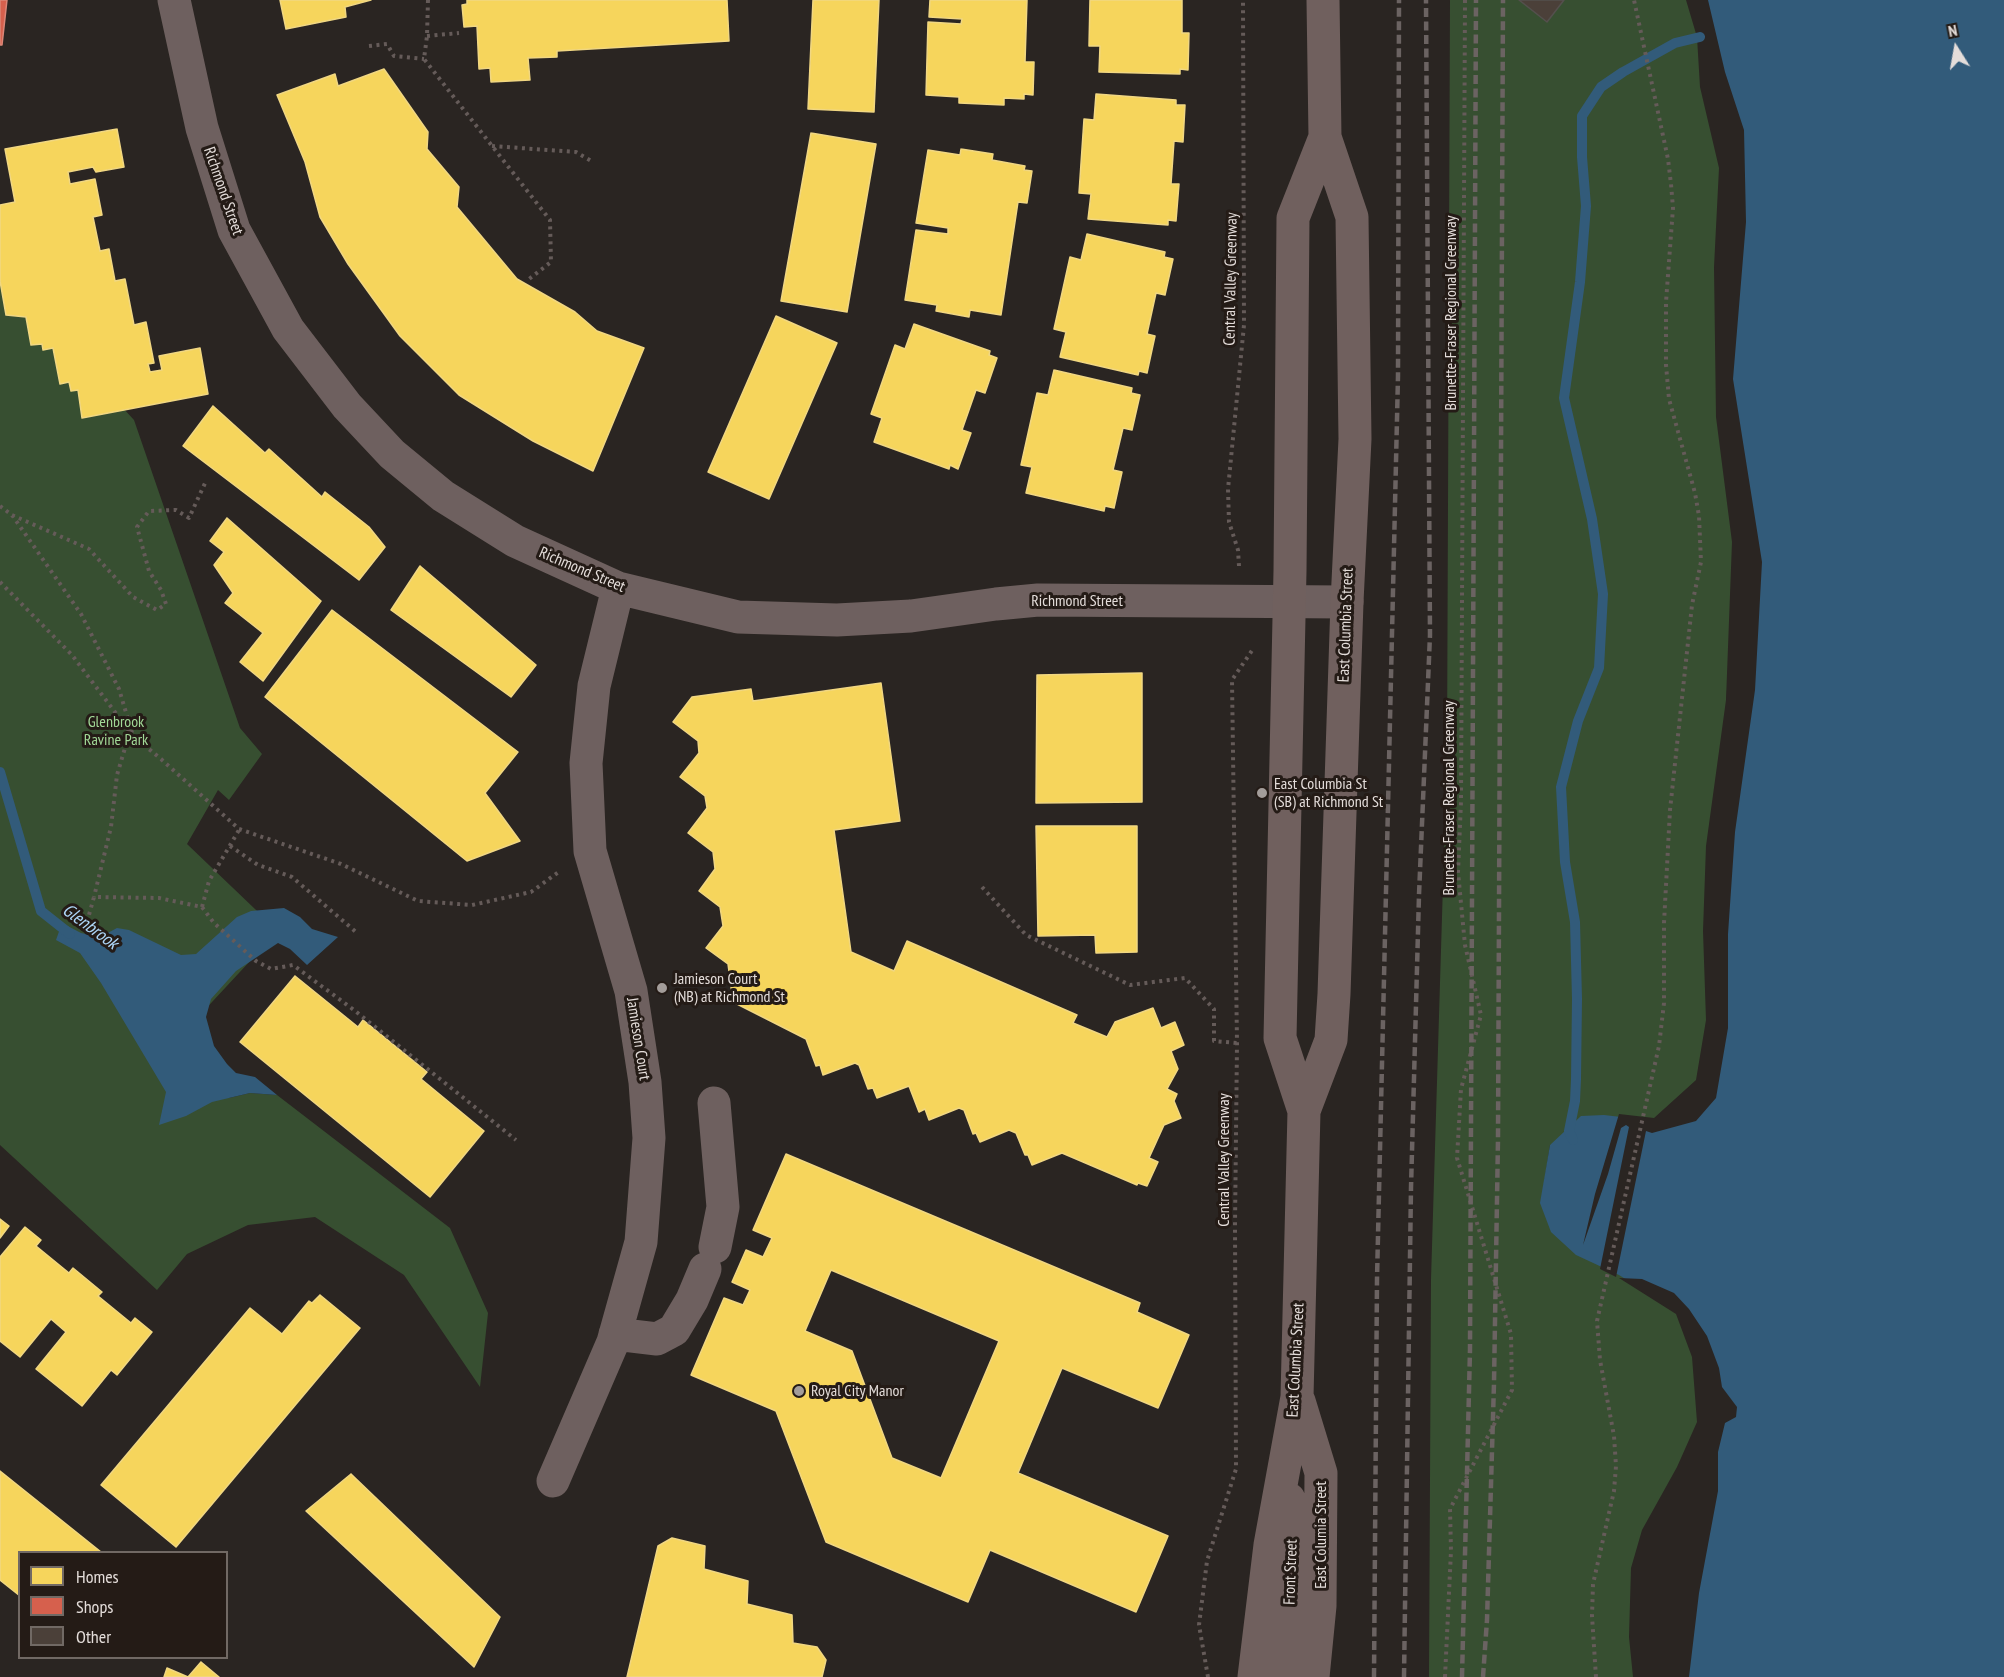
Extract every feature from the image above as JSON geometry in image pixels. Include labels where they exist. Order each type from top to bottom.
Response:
[{"type":"main road","name":"East Columbia Street","points":[[1254,1677],[1270,1545],[1297,1396],[1304,1111],[1331,1040],[1355,439],[1352,217],[1325,137],[1323,0]]},
{"type":"main road","name":"East Columbia Street","points":[[1304,1111],[1280,1038],[1289,601],[1293,218],[1325,137]]},
{"type":"main road","name":"East Columia Street","points":[[1297,1396],[1321,1473],[1320,1606],[1313,1677]]},
{"type":"main road","name":"Front Street","points":[[1283,1677],[1294,1573],[1292,1518],[1284,1468]]},
{"type":"street","name":"Richmond Street","points":[[174,0],[202,128],[234,230],[288,329],[347,406],[392,453],[442,496],[515,541],[618,588],[738,617],[837,620],[911,616],[1038,600],[1347,602]]},
{"type":"street","name":"Jamieson Court","points":[[553,1481],[615,1334],[641,1242],[650,1137],[631,991],[590,851],[586,763],[594,686],[618,588]]},
{"type":"street","points":[[615,1334],[657,1339],[674,1330],[692,1300],[710,1258],[723,1207],[714,1103]]},
{"type":"path","points":[[428,0],[424,59],[550,220],[551,262],[529,279]]},
{"type":"path","name":"Central Valley Greenway","points":[[1237,557],[1238,550],[1229,522],[1228,489],[1244,325],[1243,0]]},
{"type":"path","name":"Brunette-Fraser Regional Greenway","points":[[1445,1677],[1451,1551],[1450,1509],[1512,1390],[1511,1334],[1457,1158],[1461,1089],[1481,1015],[1465,945],[1458,872],[1461,802],[1465,0]]},
{"type":"path","points":[[1596,1677],[1592,1616],[1593,1584],[1614,1491],[1616,1466],[1614,1436],[1600,1360],[1597,1328],[1600,1304],[1659,1046],[1664,1003],[1664,923],[1670,810],[1692,605],[1701,562],[1699,516],[1695,493],[1669,399],[1665,337],[1673,208],[1668,159],[1634,0]]},
{"type":"path","points":[[427,36],[459,33]]},
{"type":"path","points":[[369,46],[387,44],[394,56],[424,59]]},
{"type":"path","points":[[492,146],[576,152],[593,162]]},
{"type":"path","points":[[0,506],[12,515],[89,549],[133,597],[157,610],[166,604],[161,590],[149,571],[137,527],[149,511],[176,510],[189,518],[206,481]]},
{"type":"path","points":[[12,515],[81,614],[119,689],[133,736]]},
{"type":"path","points":[[0,582],[72,655],[133,736],[239,830],[341,864],[418,901],[472,905],[531,892],[590,851]]},
{"type":"path","name":"Central Valley Greenway","points":[[1208,1677],[1199,1625],[1207,1561],[1236,1469],[1237,1043],[1232,680],[1256,646]]},
{"type":"path","points":[[87,922],[111,826],[117,775],[125,748],[133,736]]},
{"type":"path","points":[[202,907],[209,881],[239,830]]},
{"type":"path","points":[[230,846],[258,865],[292,877],[356,932]]},
{"type":"path","points":[[982,887],[1026,934],[1130,985],[1185,978],[1214,1008],[1214,1041],[1237,1043]]},
{"type":"path","points":[[94,897],[159,898],[202,907],[214,923],[256,962],[271,969],[293,964],[516,1140]]},
{"type":"green space","points":[[1450,0],[1689,0],[1700,37],[1722,168],[1735,542],[1709,1020],[1698,1081],[1655,1121],[1550,1145],[1541,1203],[1583,1245],[1678,1312],[1695,1357],[1700,1423],[1636,1677],[1429,1677],[1431,1279],[1447,752]]},
{"type":"green space","name":"Glenbrook Ravine Park","points":[[0,274],[134,420],[240,728],[262,754],[229,800],[218,790],[187,844],[278,931],[173,1044],[229,1098],[250,1093],[277,1095],[450,1228],[488,1313],[480,1387],[404,1275],[315,1217],[248,1225],[187,1254],[157,1290],[0,1145]]},
{"type":"water","points":[[1689,0],[2004,0],[2004,1677],[1636,1677],[1700,1423],[1695,1357],[1678,1312],[1619,1275],[1576,1255],[1551,1232],[1540,1203],[1550,1145],[1581,1116],[1604,1115],[1655,1121],[1698,1081],[1709,1020],[1729,700],[1735,542],[1722,168],[1700,37]]},
{"type":"water","points":[[284,908],[300,917],[312,929],[338,937],[307,965],[290,949],[278,943],[236,971],[211,999],[206,1017],[214,1046],[227,1064],[236,1073],[255,1077],[277,1095],[250,1093],[212,1102],[186,1116],[159,1125],[166,1092],[101,983],[80,953],[56,940],[62,923],[81,933],[100,937],[117,928],[129,930],[181,955],[196,954],[237,917],[251,911]]},
{"type":"pier","points":[[1686,0],[1708,0],[1725,72],[1744,130],[1746,222],[1733,379],[1762,562],[1755,690],[1735,832],[1728,934],[1728,1028],[1716,1098],[1696,1121],[1652,1133],[1646,1131],[1616,1277],[1600,1269],[1629,1127],[1626,1125],[1621,1128],[1608,1174],[1583,1245],[1595,1194],[1619,1114],[1654,1118],[1696,1080],[1706,1020],[1703,931],[1706,846],[1726,700],[1732,542],[1716,417],[1714,267],[1719,168],[1700,87],[1697,37]]},
{"type":"pier","points":[[1619,1278],[1642,1279],[1674,1293],[1689,1309],[1707,1336],[1719,1368],[1722,1387],[1737,1407],[1736,1417],[1725,1423],[1718,1452],[1718,1491],[1699,1593],[1689,1677],[1633,1677],[1629,1637],[1631,1568],[1642,1530],[1677,1467],[1697,1422],[1692,1357],[1676,1314]]},
{"type":"building: Homes","points":[[280,0],[371,0],[345,7],[346,17],[286,29]]},
{"type":"building: Homes","points":[[467,0],[727,0],[729,41],[557,51],[557,57],[528,58],[530,80],[491,82],[490,68],[479,69],[477,26],[464,27],[462,5],[467,4]]},
{"type":"building: Homes","points":[[813,0],[879,0],[874,112],[808,109]]},
{"type":"building: Homes","points":[[930,0],[1027,0],[1025,62],[1034,62],[1033,95],[1024,94],[1024,99],[1004,98],[1004,105],[959,103],[959,97],[926,95],[928,22],[961,24],[962,19],[929,17]]},
{"type":"building: Homes","points":[[1090,0],[1182,0],[1182,33],[1189,33],[1188,70],[1180,69],[1180,74],[1099,72],[1100,46],[1089,46]]},
{"type":"building: Homes","points":[[384,69],[428,132],[427,149],[459,187],[457,207],[517,279],[575,312],[597,331],[644,348],[593,471],[533,441],[459,395],[400,336],[348,264],[320,217],[305,162],[277,95],[335,74],[338,86]]},
{"type":"building: Homes","points":[[1096,94],[1176,100],[1176,105],[1185,105],[1183,142],[1174,141],[1171,184],[1179,184],[1176,221],[1168,220],[1168,225],[1088,219],[1091,194],[1079,193],[1084,119],[1094,120]]},
{"type":"building: Homes","points":[[117,129],[124,167],[96,172],[93,167],[68,172],[70,184],[95,179],[102,215],[93,217],[100,251],[109,249],[115,281],[125,279],[134,325],[146,322],[154,363],[148,364],[150,372],[162,370],[159,356],[200,348],[208,394],[82,418],[78,390],[71,391],[69,382],[60,384],[53,348],[43,350],[42,344],[31,345],[26,317],[6,315],[0,281],[0,205],[15,202],[5,149]]},
{"type":"building: Homes","points":[[811,133],[876,144],[847,312],[781,301]]},
{"type":"building: Homes","points":[[961,149],[993,154],[992,160],[1025,166],[1024,170],[1032,171],[1027,203],[1018,202],[1001,315],[970,310],[969,317],[936,311],[937,305],[905,300],[916,230],[948,234],[948,228],[916,223],[928,150],[960,155]]},
{"type":"building: Homes","points":[[1087,234],[1165,252],[1164,257],[1173,259],[1165,295],[1156,293],[1147,334],[1155,336],[1147,373],[1139,371],[1138,375],[1060,357],[1066,332],[1054,329],[1070,257],[1081,260]]},
{"type":"building: Homes","points":[[776,316],[837,343],[769,499],[708,472]]},
{"type":"building: Homes","points":[[914,324],[990,351],[989,355],[997,358],[985,393],[976,390],[962,430],[971,433],[958,469],[950,465],[949,469],[874,442],[882,418],[871,414],[895,345],[905,349]]},
{"type":"building: Homes","points":[[1054,370],[1132,388],[1131,393],[1140,395],[1132,430],[1123,428],[1113,470],[1122,472],[1114,508],[1105,506],[1104,511],[1026,493],[1032,467],[1021,465],[1037,393],[1048,395]]},
{"type":"building: Homes","points":[[213,406],[265,453],[269,449],[322,497],[325,492],[369,527],[385,547],[359,580],[183,446]]},
{"type":"building: Homes","points":[[227,518],[321,601],[263,681],[240,662],[263,633],[225,603],[233,593],[214,565],[224,552],[210,541]]},
{"type":"building: Homes","points":[[420,566],[536,665],[511,697],[391,610]]},
{"type":"building: Homes","points":[[332,610],[518,752],[485,793],[520,841],[467,861],[265,697]]},
{"type":"building: Homes","points":[[1142,673],[1142,802],[1036,803],[1037,675]]},
{"type":"building: Homes","points":[[881,683],[900,821],[834,830],[851,952],[894,971],[907,941],[1077,1015],[1073,1023],[1107,1037],[1115,1022],[1153,1008],[1161,1028],[1175,1022],[1184,1045],[1171,1051],[1178,1069],[1167,1089],[1177,1094],[1174,1101],[1181,1118],[1164,1125],[1149,1158],[1158,1162],[1147,1186],[1138,1183],[1137,1185],[1062,1153],[1032,1165],[1016,1133],[1009,1130],[980,1142],[976,1133],[973,1134],[964,1110],[959,1108],[929,1120],[925,1109],[919,1112],[909,1086],[877,1098],[873,1088],[868,1089],[859,1065],[855,1063],[823,1075],[820,1065],[816,1066],[806,1039],[733,1002],[728,964],[706,948],[723,926],[720,907],[699,891],[715,869],[713,852],[688,833],[707,808],[705,796],[680,777],[699,753],[698,741],[673,722],[692,697],[751,689],[753,701]]},
{"type":"building: Homes","points":[[1036,826],[1137,826],[1137,952],[1096,953],[1095,935],[1038,936]]},
{"type":"building: Homes","points":[[295,976],[358,1027],[363,1020],[427,1072],[421,1079],[484,1131],[430,1197],[240,1042]]},
{"type":"building: Homes","name":"Royal City Manor","points":[[786,1154],[1140,1303],[1137,1312],[1189,1335],[1158,1408],[1062,1368],[1018,1473],[1168,1536],[1136,1612],[990,1550],[968,1602],[826,1542],[776,1411],[691,1375],[724,1298],[743,1305],[750,1290],[732,1282],[746,1250],[763,1257],[772,1238],[753,1230]],"holes":[[[831,1270],[999,1341],[941,1478],[892,1458],[852,1351],[805,1331]]]},
{"type":"building: Homes","points":[[0,1219],[9,1226],[0,1238]]},
{"type":"building: Homes","points":[[25,1227],[41,1240],[36,1246],[69,1273],[73,1268],[102,1292],[98,1296],[131,1323],[135,1318],[152,1332],[117,1375],[111,1370],[82,1406],[36,1369],[66,1332],[51,1319],[20,1357],[0,1341],[0,1257]]},
{"type":"building: Homes","points":[[320,1295],[360,1328],[176,1547],[101,1485],[250,1308],[282,1334],[309,1301],[312,1303]]},
{"type":"building: Homes","points":[[0,1471],[100,1551],[18,1551],[18,1594],[0,1580]]},
{"type":"building: Homes","points":[[351,1474],[500,1617],[474,1667],[306,1511]]},
{"type":"building: Homes","points":[[672,1538],[705,1546],[704,1569],[748,1581],[747,1604],[792,1615],[793,1643],[817,1647],[826,1660],[822,1677],[627,1677],[658,1546]]},
{"type":"building: Homes","points":[[201,1662],[219,1677],[188,1677]]},
{"type":"building: Homes","points":[[167,1668],[188,1677],[164,1677]]},
{"type":"building: Shops","points":[[0,0],[7,0],[2,45],[0,45]]},
{"type":"building: Other","points":[[1519,0],[1564,0],[1547,22]]},
{"type":"waterway","points":[[1573,1140],[1569,1131],[1575,1101],[1576,1079],[1575,922],[1565,862],[1561,787],[1578,721],[1599,668],[1603,594],[1592,519],[1564,398],[1580,282],[1586,206],[1582,157],[1582,116],[1601,87],[1623,72],[1675,43],[1700,37]]},
{"type":"waterway","name":"Glenbrook","points":[[0,772],[41,911],[70,934]]},
{"type":"railway","points":[[1374,1677],[1377,1279],[1398,376],[1399,0]]},
{"type":"railway","points":[[1404,1677],[1411,1188],[1419,895],[1430,635],[1426,0]]},
{"type":"railway","points":[[1462,1677],[1470,1350],[1476,0]]},
{"type":"railway","points":[[1483,1677],[1487,1620],[1494,1383],[1498,1139],[1503,0]]},
{"type":"place","name":"East Columbia St (SB) at Richmond St","points":[[1262,793]]},
{"type":"place","name":"Jamieson Court (NB) at Richmond St","points":[[662,988]]},
{"type":"place","name":"Royal City Manor","points":[[799,1391]]}]
